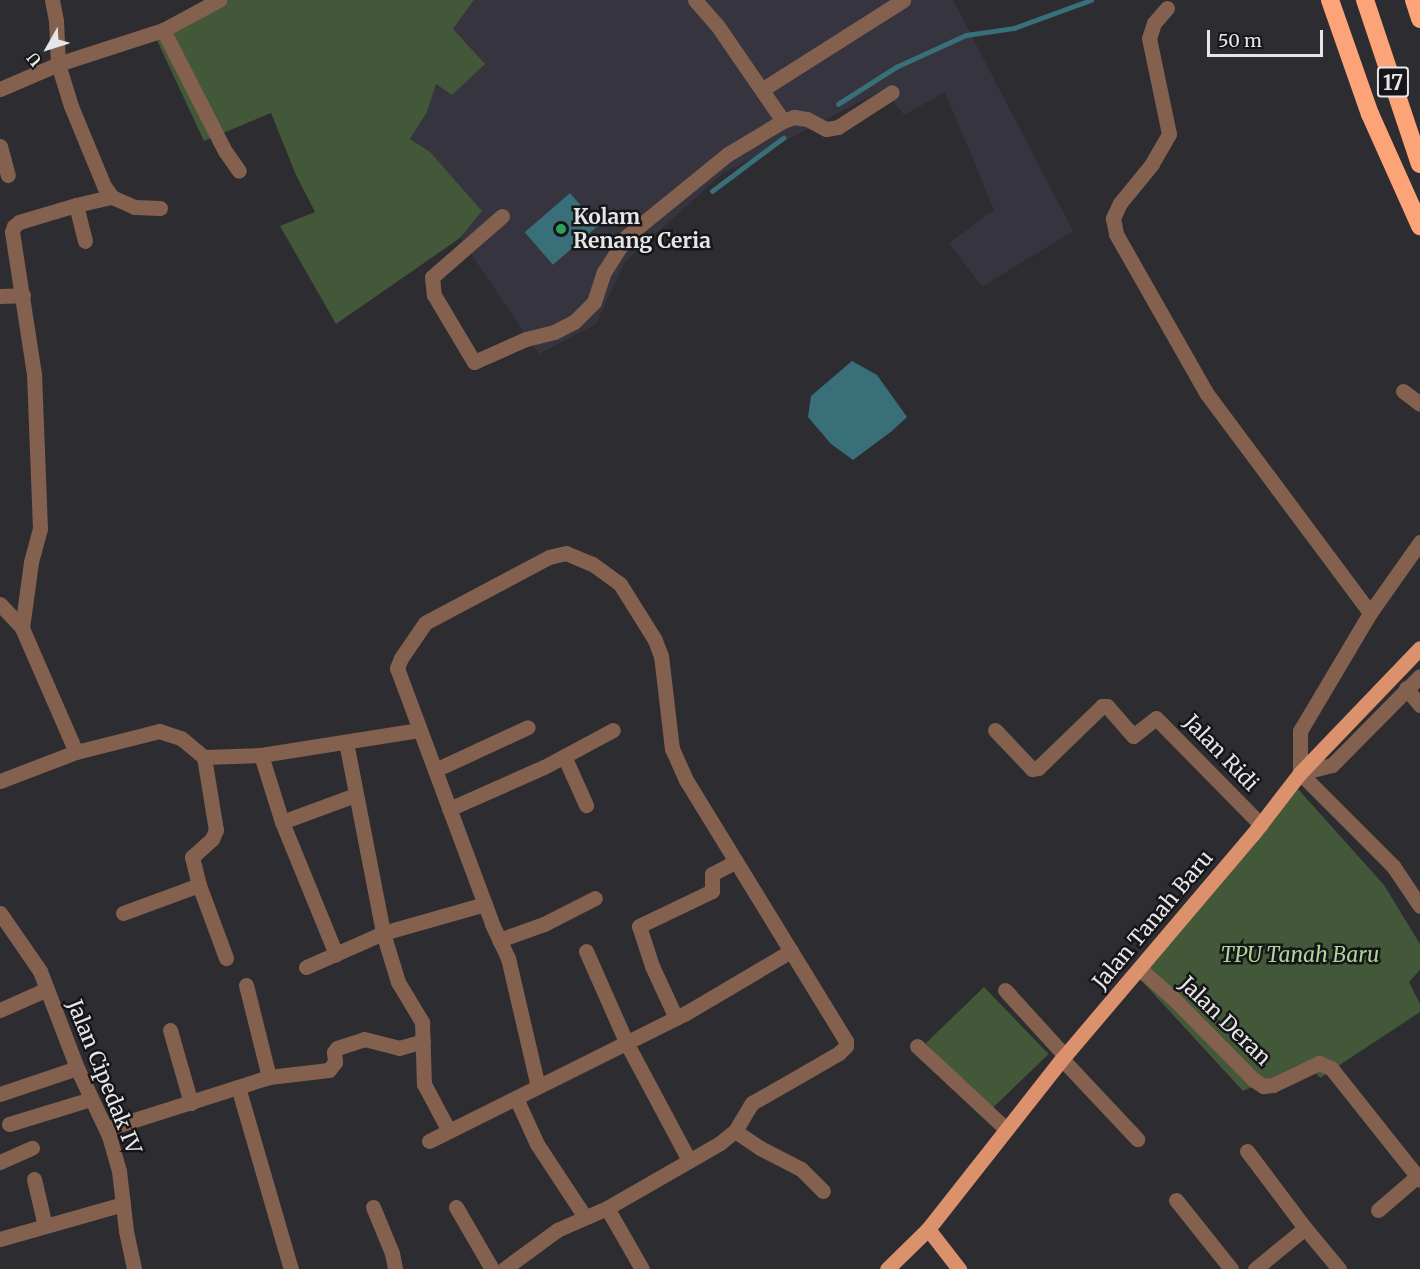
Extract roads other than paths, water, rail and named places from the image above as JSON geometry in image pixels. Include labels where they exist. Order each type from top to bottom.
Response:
[{"type":"highway","points":[[1330,0],[1370,114],[1420,226]]},
{"type":"highway","name":"17","points":[[1365,0],[1420,165]]},
{"type":"highway","points":[[1414,0],[1420,19]]},
{"type":"main road","name":"Jalan Tanah Baru","points":[[887,1269],[928,1229],[1006,1129],[1261,825],[1300,773],[1420,648]]},
{"type":"main road","points":[[928,1229],[959,1269]]},
{"type":"street","points":[[52,0],[56,20],[58,64],[71,106],[104,186],[112,197],[134,207],[160,208]]},
{"type":"street","points":[[0,89],[58,64],[163,30],[219,0]]},
{"type":"street","points":[[695,0],[717,25],[783,121]]},
{"type":"street","points":[[763,89],[903,0]]},
{"type":"street","points":[[1167,8],[1154,23],[1149,38],[1169,134],[1152,164],[1120,203],[1113,218],[1116,234],[1208,394],[1370,613]]},
{"type":"street","points":[[163,30],[225,151],[239,171]]},
{"type":"street","points":[[502,216],[432,278],[434,295],[474,362],[526,339],[554,332],[574,322],[594,302],[604,272],[627,236],[728,154],[783,121],[794,117],[807,118],[826,129],[838,127],[892,92]]},
{"type":"street","points":[[0,146],[8,175]]},
{"type":"street","points":[[22,628],[31,562],[40,529],[34,374],[12,232],[14,226],[19,222],[112,197]]},
{"type":"street","points":[[76,205],[85,241]]},
{"type":"street","points":[[0,296],[23,295]]},
{"type":"street","points":[[1403,391],[1420,404]]},
{"type":"street","points":[[1420,542],[1370,613],[1300,731],[1300,773],[1393,866],[1420,906]]},
{"type":"street","points":[[504,1269],[557,1230],[607,1208],[720,1143],[735,1131],[747,1110],[758,1099],[839,1053],[846,1046],[844,1035],[686,780],[672,749],[661,656],[656,640],[620,584],[592,564],[566,553],[549,557],[425,622],[400,658],[398,668],[485,904],[508,958],[538,1088]]},
{"type":"street","points":[[0,604],[22,628],[76,752]]},
{"type":"street","points":[[1300,773],[1332,765],[1420,676]]},
{"type":"street","points":[[1406,688],[1420,705]]},
{"type":"street","name":"Jalan Ridi","points":[[995,730],[1032,769],[1038,768],[1102,706],[1107,706],[1133,736],[1156,718],[1261,825]]},
{"type":"street","points":[[435,770],[528,727]]},
{"type":"street","points":[[204,757],[261,755],[419,730]]},
{"type":"street","points":[[449,809],[564,756],[613,730]]},
{"type":"street","points":[[0,781],[76,752],[159,731],[181,738],[204,757],[216,830],[212,839],[192,857],[199,885],[226,958]]},
{"type":"street","points":[[346,742],[383,933],[398,982],[419,1014],[423,1041],[424,1084],[449,1131]]},
{"type":"street","points":[[261,755],[282,822],[336,954]]},
{"type":"street","points":[[564,756],[586,805]]},
{"type":"street","points":[[282,822],[355,795]]},
{"type":"street","points":[[676,1018],[652,966],[639,926],[712,891],[712,874],[736,861]]},
{"type":"street","points":[[123,913],[199,885]]},
{"type":"street","points":[[499,940],[544,924],[594,898]]},
{"type":"street","points":[[306,967],[383,933],[485,904]]},
{"type":"street","name":"Jalan Cipedak IV","points":[[0,913],[40,970],[45,990],[65,1031],[77,1068],[106,1130],[119,1171],[134,1269]]},
{"type":"street","points":[[586,951],[627,1044],[689,1160]]},
{"type":"street","points":[[429,1141],[627,1044],[791,951]]},
{"type":"street","name":"Jalan Deran","points":[[1140,969],[1254,1080],[1263,1086],[1273,1085],[1319,1063],[1331,1068],[1419,1177]]},
{"type":"street","points":[[246,985],[269,1077]]},
{"type":"street","points":[[0,1010],[45,990]]},
{"type":"street","points":[[1005,990],[1137,1139]]},
{"type":"street","points":[[170,1030],[191,1102]]},
{"type":"street","points":[[106,1130],[269,1077],[329,1070],[335,1062],[334,1052],[337,1048],[364,1039],[399,1048],[423,1041]]},
{"type":"street","points":[[917,1046],[1006,1129]]},
{"type":"street","points":[[0,1094],[77,1068]]},
{"type":"street","points":[[238,1087],[291,1269]]},
{"type":"street","points":[[516,1098],[537,1144],[585,1217]]},
{"type":"street","points":[[9,1124],[91,1099]]},
{"type":"street","points":[[735,1131],[760,1148],[801,1168],[823,1191]]},
{"type":"street","points":[[0,1162],[32,1148]]},
{"type":"street","points":[[1247,1151],[1339,1269]]},
{"type":"street","points":[[1378,1210],[1419,1177]]},
{"type":"street","points":[[34,1179],[45,1226]]},
{"type":"street","points":[[1176,1200],[1231,1269]]},
{"type":"street","points":[[0,1239],[123,1203]]},
{"type":"street","points":[[373,1207],[392,1253],[395,1269]]},
{"type":"street","points":[[456,1208],[492,1269]]},
{"type":"street","points":[[607,1208],[642,1269]]},
{"type":"street","points":[[1255,1269],[1305,1228]]},
{"type":"water","name":"Kolam Renang Ceria","points":[[570,193],[598,225],[553,265],[525,232]]},
{"type":"water","points":[[852,361],[877,375],[907,417],[853,460],[831,444],[808,417],[811,396]]},
{"type":"waterway","points":[[838,104],[896,67],[966,35],[1014,28],[1091,0]]},
{"type":"waterway","points":[[712,191],[783,138]]},
{"type":"place","name":"Kolam Renang Ceria","points":[[561,229]]},
{"type":"park label","name":"TPU Tanah Baru","points":[[1300,955]]}]
